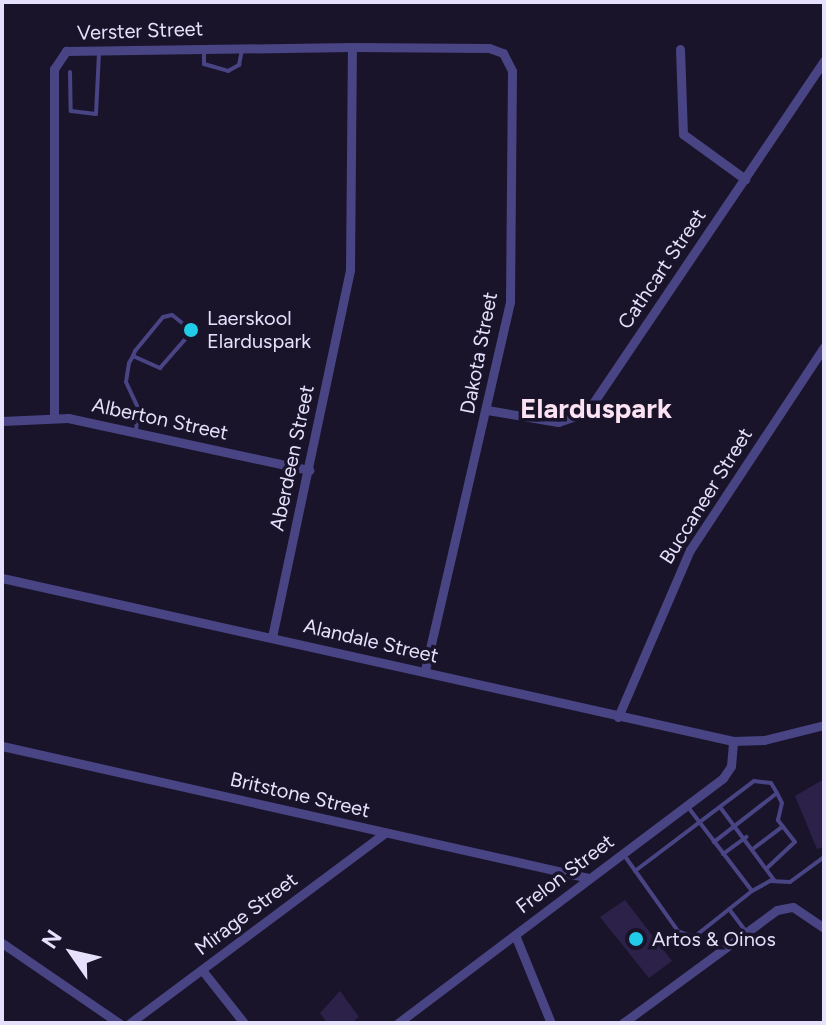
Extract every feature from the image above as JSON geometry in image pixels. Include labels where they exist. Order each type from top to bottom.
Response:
[{"type":"street","name":"Verster Street","points":[[54,416],[54,69],[66,51],[204,47],[489,48]]},
{"type":"street","name":"Aberdeen Street","points":[[272,637],[350,270],[352,47]]},
{"type":"street","name":"Dakota Street","points":[[425,671],[487,410],[511,280],[512,71],[506,57],[489,48]]},
{"type":"street","points":[[680,49],[683,134],[745,179]]},
{"type":"street","name":"Cathcart Street","points":[[487,410],[558,422],[587,412],[824,60]]},
{"type":"street","name":"Buccaneer Street","points":[[618,717],[690,550],[824,347]]},
{"type":"street","name":"Alberton Street","points":[[2,421],[54,416],[309,470]]},
{"type":"street","name":"Alandale Street","points":[[2,578],[733,741],[764,740],[824,725]]},
{"type":"street","name":"Frelon Street","points":[[398,1023],[727,773],[733,741]]},
{"type":"street","name":"Britstone Street","points":[[2,746],[589,878]]},
{"type":"street","name":"Mirage Street","points":[[130,1023],[385,833]]},
{"type":"street","points":[[623,1023],[777,910],[793,907],[824,928]]},
{"type":"street","points":[[515,935],[551,1023]]},
{"type":"street","points":[[2,943],[119,1023]]},
{"type":"street","points":[[202,970],[244,1023]]},
{"type":"lane","points":[[204,47],[204,64],[228,71],[239,65],[243,47]]},
{"type":"lane","points":[[70,72],[71,111],[96,114],[99,49]]},
{"type":"lane","points":[[133,356],[160,368],[187,337],[187,327],[167,314],[133,356],[126,382],[138,408],[136,431]]},
{"type":"lane","points":[[635,871],[758,779],[767,779],[777,793],[783,826],[794,845],[767,868]]},
{"type":"lane","points":[[714,842],[777,793]]},
{"type":"lane","points":[[687,805],[752,891]]},
{"type":"lane","points":[[720,807],[746,837],[774,880]]},
{"type":"lane","points":[[754,848],[783,826]]},
{"type":"lane","points":[[723,854],[746,837]]},
{"type":"lane","points":[[622,853],[689,939],[752,891],[774,880],[790,882],[824,857]]},
{"type":"lane","points":[[729,909],[747,932]]},
{"type":"building","points":[[824,779],[824,847],[817,849],[795,796]]},
{"type":"building","name":"Artos & Oinos","points":[[625,900],[672,961],[649,978],[600,917]]},
{"type":"building","points":[[340,991],[359,1017],[351,1023],[327,1023],[320,1013]]},
{"type":"place","name":"Laerskool Elarduspark","points":[[191,330]]},
{"type":"place","name":"Artos & Oinos","points":[[636,939]]},
{"type":"district","name":"Elarduspark","points":[[596,408]]}]
